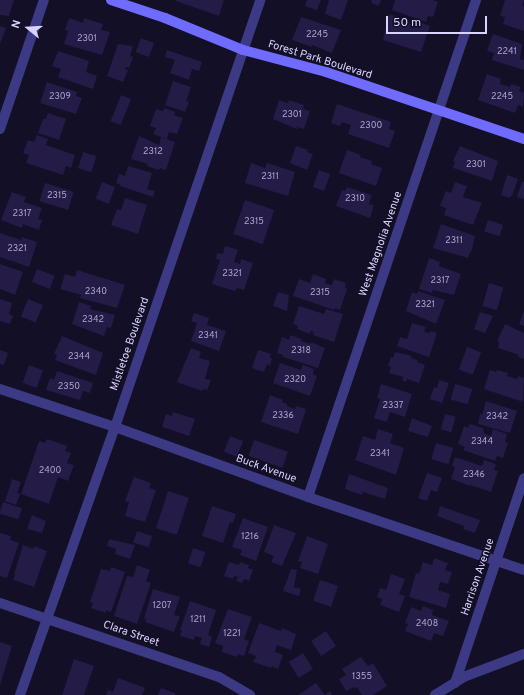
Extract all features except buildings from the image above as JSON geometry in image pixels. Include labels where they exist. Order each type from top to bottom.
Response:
[{"type":"main road","name":"Forest Park Boulevard","points":[[111,0],[165,18],[243,50],[326,72],[524,139]]},
{"type":"street","points":[[0,129],[44,0]]},
{"type":"street","name":"Mistletoe Boulevard","points":[[20,695],[115,427],[260,0]]},
{"type":"street","name":"West Magnolia Avenue","points":[[308,497],[476,0]]},
{"type":"street","name":"Buck Avenue","points":[[0,389],[115,427],[308,497],[524,570]]},
{"type":"street","name":"Harrison Avenue","points":[[455,683],[524,478]]},
{"type":"street","name":"Clara Street","points":[[0,603],[219,677],[250,695]]},
{"type":"street","points":[[435,695],[466,676],[524,654]]}]
